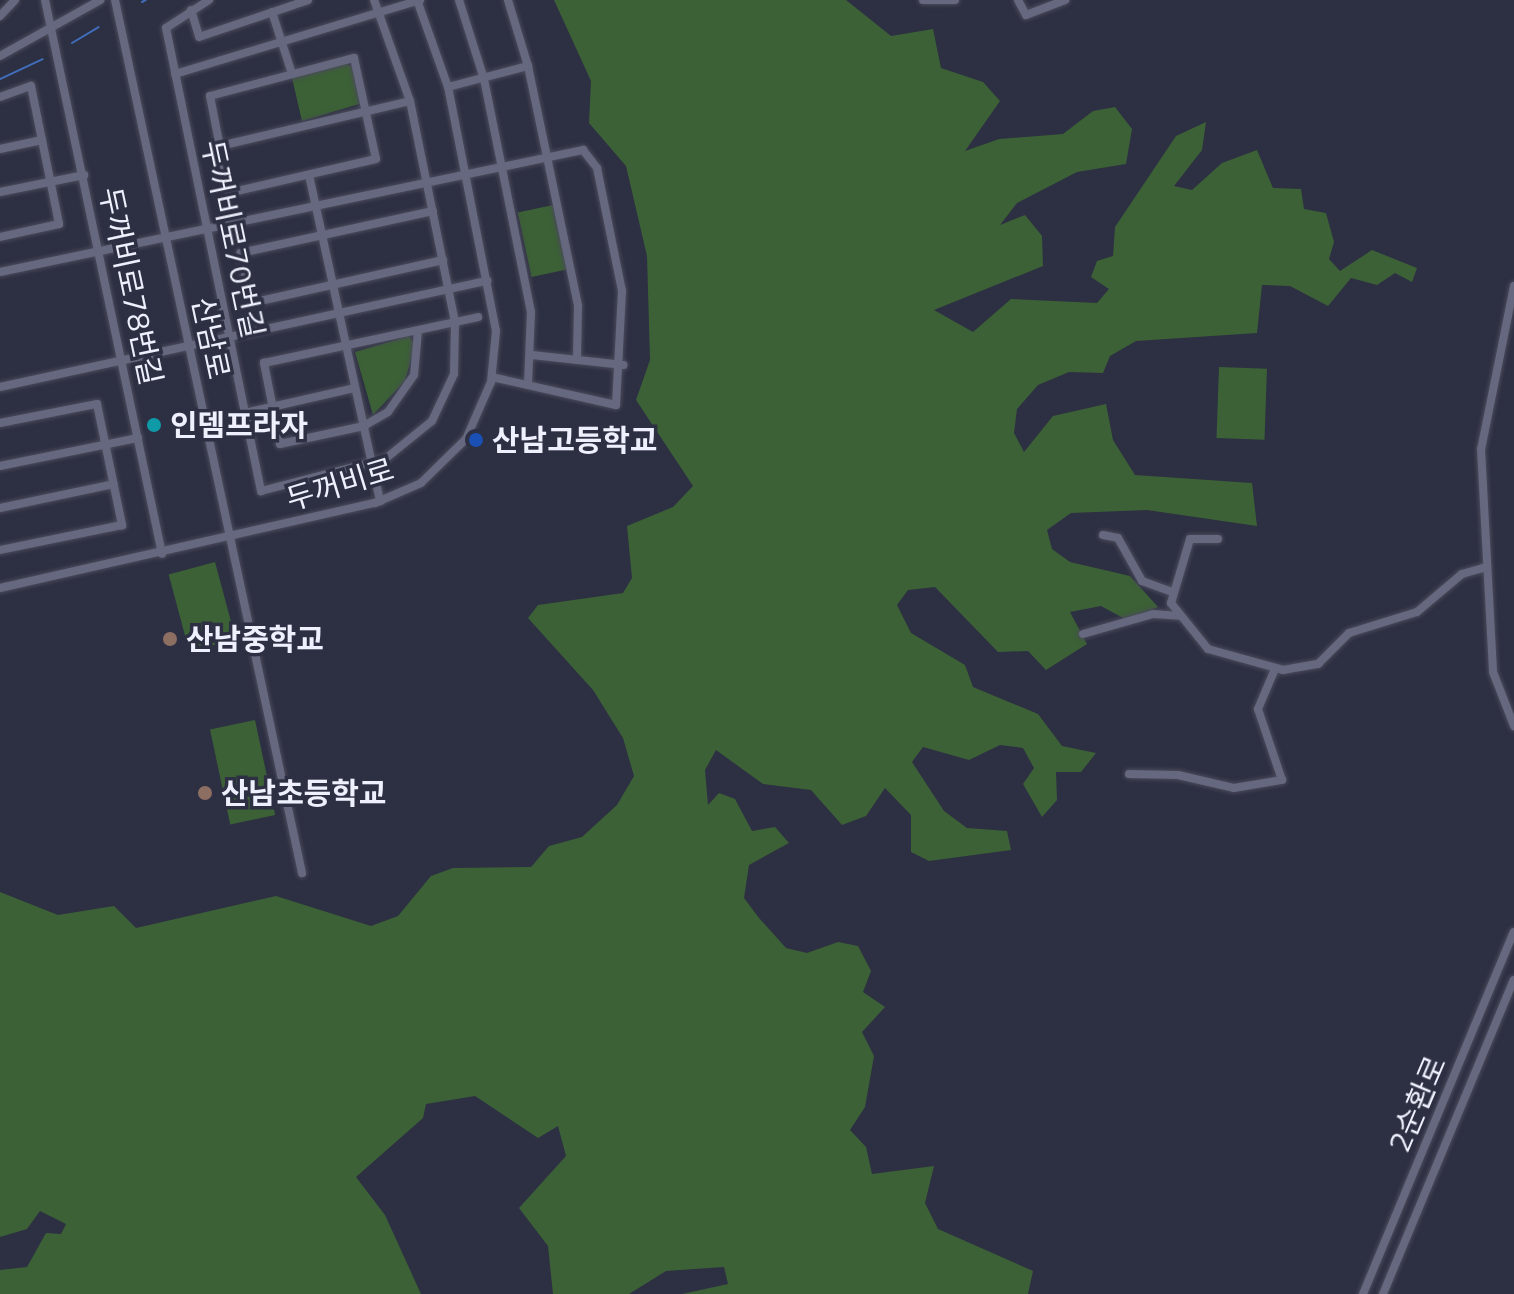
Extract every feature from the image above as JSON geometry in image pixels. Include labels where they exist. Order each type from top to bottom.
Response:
[{"type":"street","points":[[0,16],[15,0]]},
{"type":"street","name":"두꺼비로78번길","points":[[45,0],[54,27],[162,554]]},
{"type":"street","points":[[0,56],[100,0]]},
{"type":"street","name":"산남로","points":[[115,0],[228,540],[302,873]]},
{"type":"street","name":"두꺼비로70번길","points":[[209,0],[166,28],[261,491],[372,465]]},
{"type":"street","points":[[191,10],[199,37],[308,0]]},
{"type":"street","points":[[372,465],[419,436],[441,407],[454,374],[455,322],[410,101],[374,0]]},
{"type":"street","points":[[175,74],[418,0]]},
{"type":"street","name":"두꺼비로","points":[[0,588],[228,540],[380,501],[444,465],[477,421],[492,377],[496,331],[448,87],[418,0]]},
{"type":"street","points":[[459,0],[484,79],[524,274],[532,355],[528,385]]},
{"type":"street","points":[[508,0],[528,66],[572,276],[577,360]]},
{"type":"street","points":[[923,0],[955,0]]},
{"type":"street","points":[[1018,0],[1026,15],[1065,0]]},
{"type":"street","points":[[272,12],[292,74]]},
{"type":"street","points":[[354,58],[369,111],[376,159],[229,193],[210,96],[354,58]]},
{"type":"street","points":[[448,87],[528,66]]},
{"type":"street","points":[[0,97],[31,86],[59,224],[0,237]]},
{"type":"street","points":[[220,146],[410,101]]},
{"type":"street","points":[[0,149],[42,140]]},
{"type":"street","points":[[0,272],[546,155],[583,150],[595,160],[622,291],[623,365],[616,405],[492,377]]},
{"type":"street","name":"두꺼비로78번길","points":[[5,191],[84,175]]},
{"type":"street","points":[[309,175],[380,501]]},
{"type":"street","points":[[433,211],[241,253],[251,303],[443,260]]},
{"type":"street","points":[[0,387],[488,281]]},
{"type":"street","points":[[1514,286],[1482,421],[1493,672],[1514,726]]},
{"type":"street","points":[[418,331],[408,387],[364,426],[280,444],[264,363],[478,317]]},
{"type":"street","points":[[532,355],[623,365]]},
{"type":"street","points":[[245,413],[355,388]]},
{"type":"street","points":[[0,423],[97,404],[122,525],[0,550]]},
{"type":"street","points":[[0,466],[138,438]]},
{"type":"street","points":[[0,508],[114,484]]},
{"type":"street","points":[[1103,535],[1118,538],[1142,581],[1170,591]]},
{"type":"street","points":[[1218,539],[1190,539],[1170,591],[1180,616],[1208,649],[1275,669],[1318,664],[1349,633],[1417,612],[1462,574],[1486,567]]},
{"type":"street","points":[[1083,634],[1153,614],[1180,616]]},
{"type":"street","points":[[1129,774],[1178,775],[1234,788],[1282,780],[1258,709],[1275,669]]},
{"type":"street","name":"2순환로","points":[[1363,1294],[1514,932]]},
{"type":"street","name":"2순환로","points":[[1383,1294],[1514,980]]},
{"type":"green space","points":[[554,0],[846,0],[891,36],[933,29],[941,68],[983,82],[1000,101],[965,151],[999,139],[1063,134],[1093,111],[1115,107],[1132,129],[1126,164],[1077,172],[1017,203],[1000,225],[1025,215],[1042,236],[1043,266],[934,310],[973,332],[1011,299],[1097,303],[1109,289],[1091,277],[1097,261],[1113,256],[1115,227],[1176,136],[1206,122],[1202,150],[1174,186],[1192,190],[1222,163],[1257,150],[1273,188],[1301,189],[1304,209],[1326,213],[1334,242],[1329,259],[1340,271],[1372,250],[1417,268],[1412,282],[1395,273],[1377,285],[1351,278],[1328,306],[1290,286],[1262,285],[1257,333],[1136,341],[1110,356],[1103,373],[1069,372],[1038,385],[1017,409],[1014,433],[1024,452],[1053,416],[1106,404],[1113,440],[1135,475],[1252,483],[1257,526],[1147,510],[1071,513],[1047,530],[1052,549],[1070,562],[1130,576],[1158,607],[1125,619],[1101,606],[1070,612],[1087,644],[1046,670],[1028,651],[998,652],[935,587],[908,590],[897,605],[911,633],[965,665],[973,687],[1038,714],[1062,746],[1096,753],[1081,772],[1056,772],[1057,800],[1042,817],[1023,784],[1034,768],[1023,748],[1000,745],[969,760],[923,747],[912,762],[944,811],[967,828],[1007,831],[1011,850],[929,861],[911,852],[911,815],[885,788],[866,816],[842,825],[811,790],[763,784],[716,750],[705,770],[708,805],[719,793],[735,799],[752,831],[775,827],[789,843],[749,865],[744,898],[759,918],[786,948],[807,953],[838,942],[858,946],[871,971],[863,992],[885,1007],[862,1032],[874,1056],[865,1107],[850,1130],[866,1147],[872,1174],[934,1166],[925,1203],[938,1229],[1033,1271],[1028,1294],[682,1294],[728,1284],[724,1267],[666,1271],[629,1294],[553,1294],[548,1246],[519,1208],[566,1156],[558,1126],[538,1138],[475,1096],[426,1104],[423,1118],[356,1177],[385,1215],[421,1294],[0,1294],[0,1270],[27,1267],[46,1233],[61,1234],[66,1224],[40,1211],[27,1229],[0,1237],[0,892],[58,915],[114,906],[136,928],[276,896],[371,926],[398,916],[431,876],[453,868],[531,867],[549,846],[582,837],[617,805],[634,776],[623,738],[593,690],[528,618],[538,605],[623,593],[632,578],[627,526],[673,507],[693,486],[636,400],[650,360],[647,256],[626,166],[589,123],[591,81]]},
{"type":"green space","points":[[345,63],[356,69],[366,102],[302,121],[292,78]]},
{"type":"green space","points":[[553,205],[567,270],[532,277],[518,212]]},
{"type":"green space","points":[[409,336],[415,345],[405,381],[373,415],[355,352]]},
{"type":"green space","points":[[1219,367],[1267,369],[1264,440],[1217,438]]},
{"type":"green space","points":[[215,562],[236,639],[189,652],[169,574]]},
{"type":"green space","points":[[255,720],[275,815],[230,824],[210,730]]},
{"type":"waterway","points":[[142,2],[146,0]]},
{"type":"waterway","points":[[72,43],[99,27]]},
{"type":"waterway","points":[[0,79],[43,59]]},
{"type":"place","name":"인뎀프라자","points":[[154,425]]},
{"type":"place","name":"산남고등학교","points":[[476,440]]},
{"type":"place","name":"산남중학교","points":[[170,639]]},
{"type":"place","name":"산남초등학교","points":[[205,793]]}]
